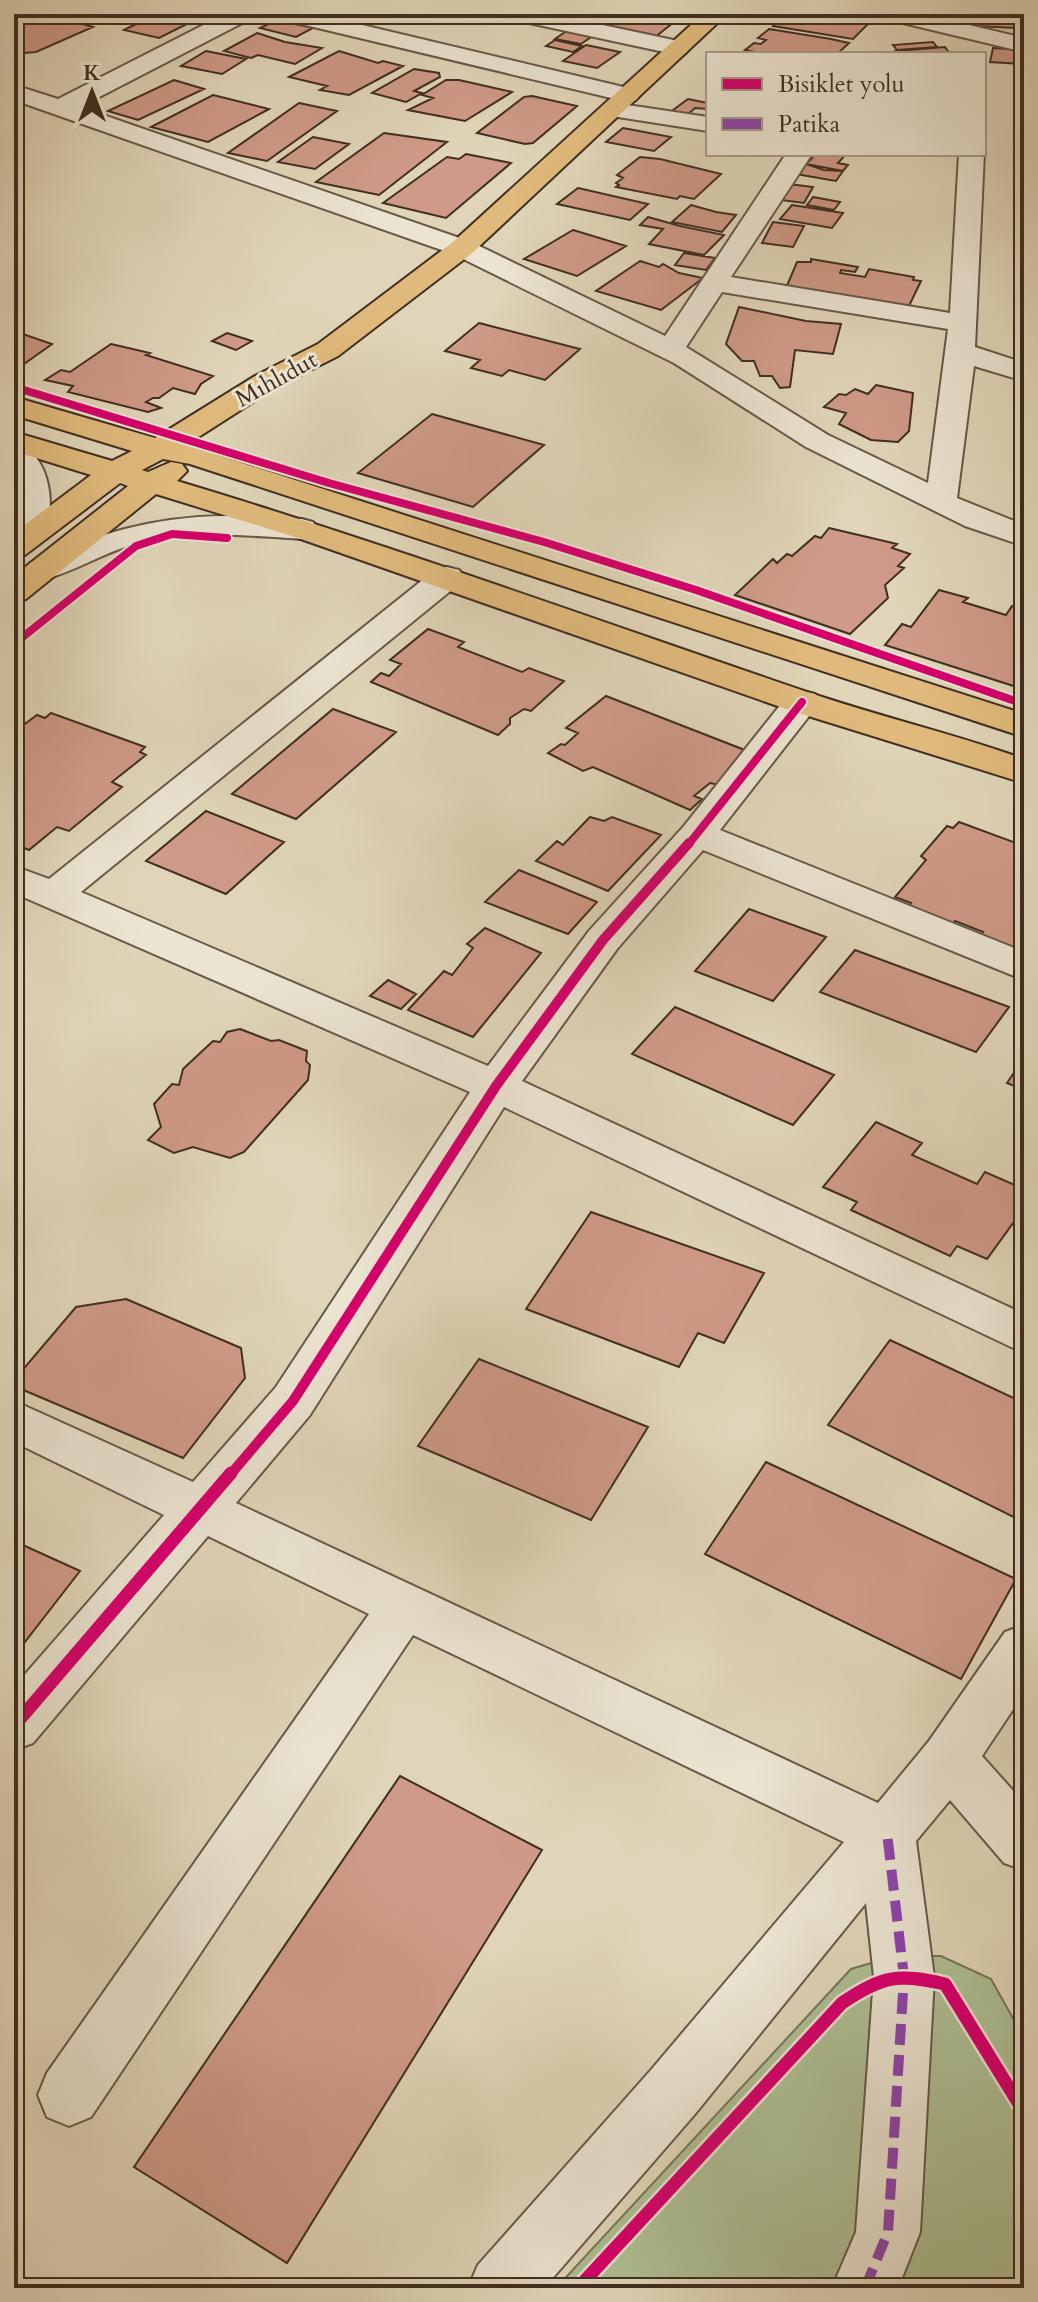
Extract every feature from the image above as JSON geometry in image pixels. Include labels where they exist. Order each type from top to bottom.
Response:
[{"type":"main road","points":[[328,350],[462,248],[716,14]]},
{"type":"main road","name":"Mıhlıdut","points":[[21,542],[116,471],[159,449],[265,382],[328,350]]},
{"type":"main road","name":"Mıhlıdut","points":[[14,592],[151,483],[196,456],[301,381],[328,350]]},
{"type":"main road","points":[[14,406],[159,449],[196,456],[1024,726]]},
{"type":"main road","points":[[14,441],[302,529],[802,702],[967,751],[1024,772]]},
{"type":"street","points":[[60,108],[242,14]]},
{"type":"street","points":[[288,14],[706,123]]},
{"type":"street","points":[[520,14],[678,48]]},
{"type":"street","points":[[894,14],[976,45],[1024,45]]},
{"type":"street","points":[[14,92],[462,248],[670,350],[817,441],[976,519],[1024,536]]},
{"type":"street","points":[[670,350],[798,156]]},
{"type":"street","points":[[941,502],[952,440],[972,156]]},
{"type":"street","points":[[715,283],[961,337],[1024,372]]},
{"type":"street","points":[[14,452],[22,458],[35,495],[21,542]]},
{"type":"street","points":[[42,570],[100,544],[145,532],[224,525],[302,529]]},
{"type":"street","points":[[55,894],[447,577]]},
{"type":"street","points":[[14,1726],[293,1401],[496,1086],[603,940],[697,834],[802,702]]},
{"type":"street","points":[[697,834],[1024,967]]},
{"type":"street","points":[[14,878],[496,1086],[1024,1335]]},
{"type":"street","points":[[14,1420],[838,1813],[887,1833]]},
{"type":"street","points":[[69,2095],[365,1665],[403,1604]]},
{"type":"street","points":[[501,2288],[673,2092],[949,1759],[1024,1648]]},
{"type":"street","points":[[949,1759],[1024,1844]]},
{"type":"street","points":[[865,2288],[888,2232],[904,1977],[887,1833]]},
{"type":"green space","points":[[895,1956],[941,1956],[991,1979],[1024,2038],[1024,2288],[556,2288],[851,1969]]},
{"type":"building","points":[[14,14],[71,14],[85,18],[80,20],[88,22],[83,24],[93,27],[36,52],[24,53],[14,50]]},
{"type":"building","points":[[156,14],[205,15],[159,38],[124,30]]},
{"type":"building","points":[[608,14],[684,14],[654,38],[591,27]]},
{"type":"building","points":[[786,14],[851,14],[874,18],[853,39],[773,26]]},
{"type":"building","points":[[975,14],[1015,14],[1016,21],[976,20]]},
{"type":"building","points":[[277,20],[313,28],[296,37],[260,28]]},
{"type":"building","points":[[976,21],[1014,22],[1014,28],[976,26]]},
{"type":"building","points":[[769,29],[849,43],[839,52],[745,50],[754,43],[761,44],[766,40],[758,38]]},
{"type":"building","points":[[568,30],[594,35],[581,44],[555,39]]},
{"type":"building","points":[[257,33],[285,42],[322,48],[295,64],[224,51]]},
{"type":"building","points":[[555,40],[582,46],[573,52],[546,46]]},
{"type":"building","points":[[933,42],[937,47],[897,50],[893,45]]},
{"type":"building","points":[[586,45],[620,52],[597,68],[563,61]]},
{"type":"building","points":[[945,47],[949,52],[896,52]]},
{"type":"building","points":[[993,48],[1024,50],[1023,64],[990,62]]},
{"type":"building","points":[[206,51],[246,59],[222,74],[181,66]]},
{"type":"building","points":[[339,51],[378,63],[383,61],[403,66],[349,95],[320,90],[327,86],[289,77]]},
{"type":"building","points":[[414,69],[439,73],[440,77],[414,91],[422,93],[406,102],[372,93]]},
{"type":"building","points":[[174,80],[204,89],[138,120],[108,111]]},
{"type":"building","points":[[446,80],[512,92],[465,121],[408,110],[433,98],[422,95]]},
{"type":"building","points":[[213,95],[269,109],[208,142],[151,127]]},
{"type":"building","points":[[524,97],[577,106],[533,143],[477,133]]},
{"type":"building","points":[[688,99],[706,103],[706,109],[695,108],[685,117],[669,113]]},
{"type":"building","points":[[299,103],[337,111],[267,161],[228,153]]},
{"type":"building","points":[[623,128],[671,137],[654,151],[606,142]]},
{"type":"building","points":[[384,133],[447,142],[379,195],[316,182]]},
{"type":"building","points":[[313,137],[349,144],[315,169],[278,162]]},
{"type":"building","points":[[466,154],[511,163],[446,218],[383,203],[447,157],[459,159]]},
{"type":"building","points":[[814,156],[844,156],[838,163],[848,165],[843,171],[806,164]]},
{"type":"building","points":[[640,157],[721,174],[694,199],[680,196],[677,199],[616,187],[619,185],[616,183],[623,178],[617,175]]},
{"type":"building","points":[[806,164],[824,170],[843,171],[836,181],[796,174]]},
{"type":"building","points":[[789,184],[813,187],[804,203],[781,200]]},
{"type":"building","points":[[578,188],[648,204],[630,220],[557,204]]},
{"type":"building","points":[[813,197],[840,202],[834,210],[807,205]]},
{"type":"building","points":[[691,205],[736,215],[722,232],[672,222]]},
{"type":"building","points":[[792,205],[843,213],[832,228],[780,219]]},
{"type":"building","points":[[648,217],[724,235],[704,255],[649,244],[663,229],[640,225]]},
{"type":"building","points":[[773,222],[804,226],[793,247],[762,243]]},
{"type":"building","points":[[573,230],[626,246],[577,276],[524,259]]},
{"type":"building","points":[[684,253],[715,258],[706,270],[675,265]]},
{"type":"building","points":[[811,259],[858,267],[855,272],[841,270],[840,273],[865,277],[869,269],[921,281],[909,306],[786,288],[797,262],[811,262]]},
{"type":"building","points":[[640,261],[659,267],[663,264],[679,273],[703,278],[661,310],[596,291]]},
{"type":"building","points":[[739,307],[806,321],[841,324],[833,354],[795,350],[790,387],[780,388],[772,376],[760,376],[754,361],[742,361],[726,344]]},
{"type":"building","points":[[479,323],[580,349],[545,380],[509,370],[502,376],[471,368],[480,360],[445,351]]},
{"type":"building","points":[[14,331],[52,344],[24,364],[14,362]]},
{"type":"building","points":[[227,333],[252,341],[236,350],[212,341]]},
{"type":"building","points":[[111,344],[150,353],[146,355],[213,376],[201,384],[195,394],[173,388],[159,398],[153,398],[146,402],[161,408],[148,412],[68,392],[73,386],[45,380],[61,370],[70,372]]},
{"type":"building","points":[[876,385],[913,393],[909,431],[898,442],[871,440],[839,424],[846,413],[824,407],[839,394],[846,395],[855,389],[868,394]]},
{"type":"building","points":[[432,414],[544,445],[473,507],[358,473]]},
{"type":"building","points":[[829,528],[897,544],[892,548],[910,554],[898,566],[904,568],[885,585],[888,598],[850,634],[735,595],[773,559],[777,563],[787,554],[792,556],[815,536],[821,538]]},
{"type":"building","points":[[939,590],[968,598],[963,602],[1006,615],[1012,606],[1024,610],[1024,683],[1020,688],[885,645],[902,624],[911,627]]},
{"type":"building","points":[[428,629],[464,642],[458,647],[522,672],[529,668],[564,681],[531,711],[524,709],[510,718],[510,724],[498,735],[371,682],[381,673],[389,676],[401,664],[390,660]]},
{"type":"building","points":[[606,696],[755,754],[723,786],[710,783],[694,796],[702,799],[690,810],[593,767],[583,771],[548,753],[561,744],[565,745],[578,733],[566,728]]},
{"type":"building","points":[[333,709],[396,732],[296,819],[232,794]]},
{"type":"building","points":[[51,713],[145,747],[140,752],[146,755],[112,782],[122,787],[69,831],[57,827],[29,850],[14,844],[14,732],[37,715],[45,718]]},
{"type":"building","points":[[206,811],[284,842],[226,894],[146,861]]},
{"type":"building","points":[[590,817],[604,821],[612,817],[661,835],[608,891],[536,861],[557,841],[563,845]]},
{"type":"building","points":[[959,822],[1024,846],[1024,957],[977,939],[983,932],[955,921],[951,926],[906,909],[911,903],[895,897],[926,860],[921,856],[947,826],[953,828]]},
{"type":"building","points":[[519,870],[597,902],[568,934],[485,902]]},
{"type":"building","points":[[749,909],[826,937],[773,1001],[695,971]]},
{"type":"building","points":[[485,928],[541,953],[473,1037],[408,1010],[444,971],[452,975],[473,948],[467,944]]},
{"type":"building","points":[[855,950],[1009,1007],[976,1052],[820,992]]},
{"type":"building","points":[[388,980],[416,994],[401,1009],[370,996]]},
{"type":"building","points":[[675,1007],[834,1075],[793,1125],[632,1054]]},
{"type":"building","points":[[240,1029],[307,1051],[306,1061],[310,1065],[308,1080],[244,1152],[230,1158],[193,1147],[174,1153],[148,1140],[161,1127],[154,1104],[172,1084],[179,1085],[183,1069],[213,1041],[220,1042],[227,1032]]},
{"type":"building","points":[[1024,1058],[1024,1090],[1007,1083]]},
{"type":"building","points":[[876,1122],[922,1143],[912,1155],[977,1184],[985,1172],[1024,1189],[1024,1208],[987,1259],[957,1246],[950,1256],[851,1210],[857,1202],[823,1187]]},
{"type":"building","points":[[591,1212],[764,1273],[724,1343],[698,1333],[679,1367],[526,1309]]},
{"type":"building","points":[[126,1299],[241,1348],[245,1378],[183,1458],[14,1386],[14,1380],[76,1307]]},
{"type":"building","points":[[890,1340],[1024,1403],[1024,1522],[828,1425]]},
{"type":"building","points":[[479,1359],[648,1427],[591,1520],[418,1446]]},
{"type":"building","points":[[766,1462],[1016,1579],[961,1679],[705,1554]]},
{"type":"building","points":[[14,1541],[80,1571],[14,1656]]},
{"type":"building","points":[[400,1776],[542,1850],[287,2263],[134,2167]]},
{"type":"marked path","points":[[865,2288],[888,2232],[904,1977],[887,1833]]},
{"type":"cycle path","points":[[14,387],[329,483],[544,542],[696,590],[1024,704]]},
{"type":"cycle path","points":[[14,644],[136,546],[172,534],[227,538]]},
{"type":"cycle path","points":[[14,1726],[293,1401],[496,1086],[603,940],[697,834],[802,702]]},
{"type":"cycle path","points":[[578,2288],[842,2003],[880,1980],[901,1976],[945,1984],[1024,2112]]}]
